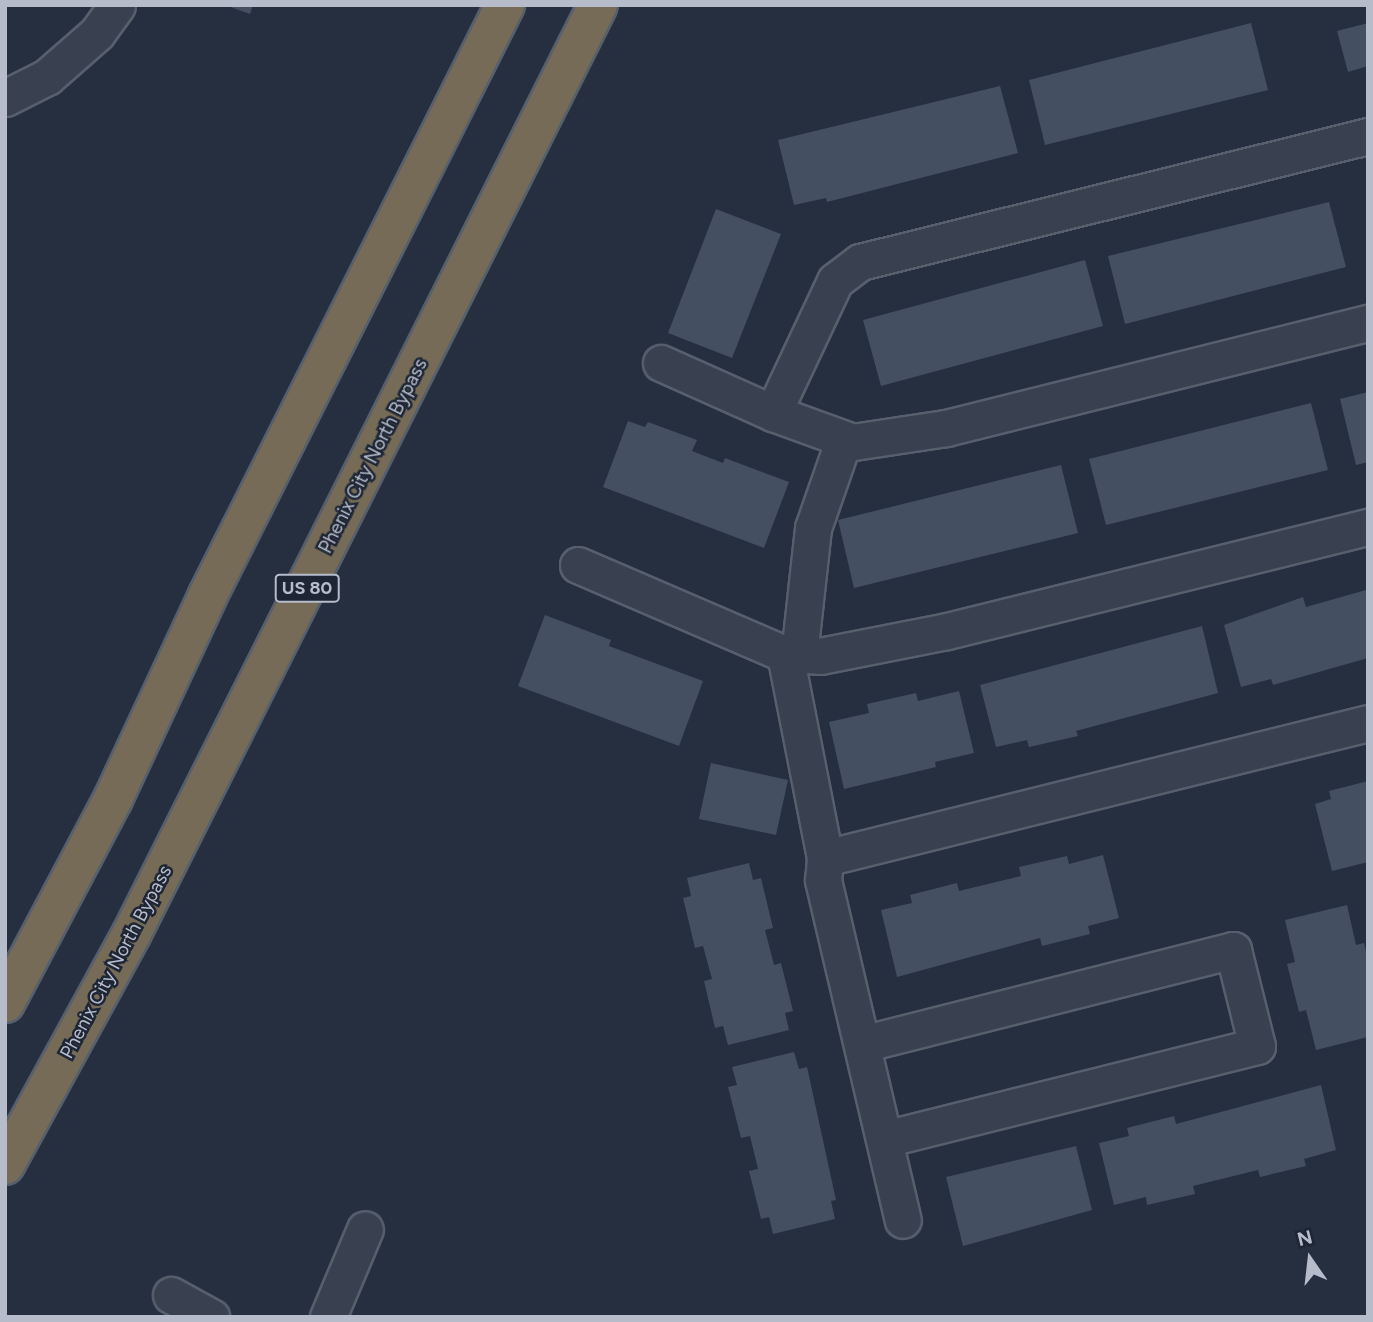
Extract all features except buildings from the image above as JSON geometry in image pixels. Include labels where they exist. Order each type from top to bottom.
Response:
[{"type":"highway","points":[[5,1003],[113,799],[207,597],[505,5]]},
{"type":"highway","name":"Phenix City North Bypass","points":[[5,1165],[138,920],[598,5]]},
{"type":"street","points":[[5,98],[47,77],[97,33],[117,5]]},
{"type":"street","points":[[773,413],[835,281],[859,262],[1368,136]]},
{"type":"street","points":[[661,363],[773,413],[853,442],[946,428],[1368,323]]},
{"type":"street","points":[[844,439],[813,528],[792,654],[825,858],[822,880],[903,1220]]},
{"type":"street","points":[[578,565],[792,654],[820,656],[947,631],[1368,527]]},
{"type":"street","points":[[825,858],[1368,723]]},
{"type":"street","points":[[862,1044],[1233,950],[1257,1046],[884,1139]]},
{"type":"street","points":[[328,1317],[365,1229]]},
{"type":"street","points":[[171,1295],[211,1317]]}]
